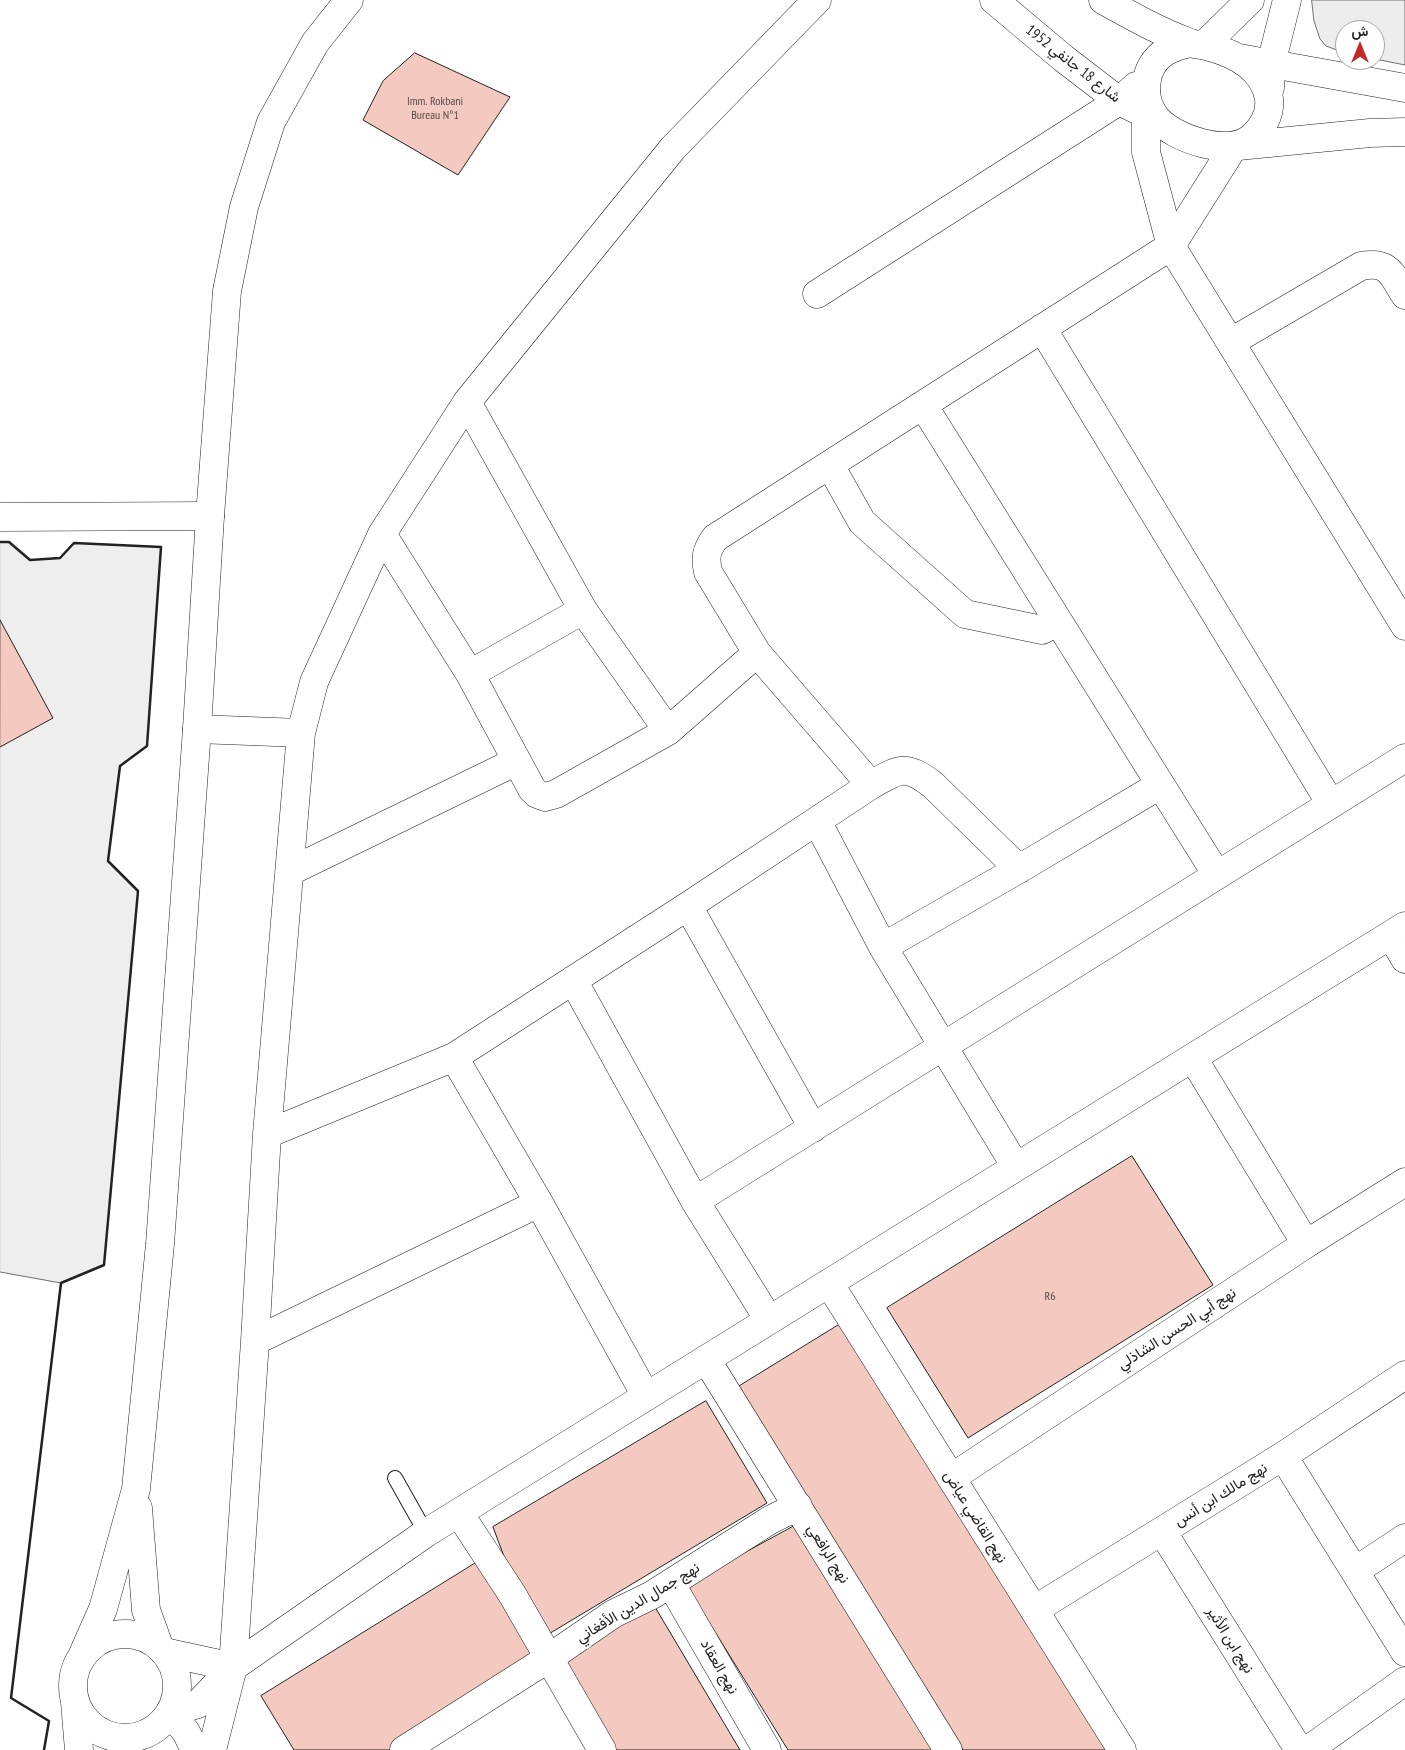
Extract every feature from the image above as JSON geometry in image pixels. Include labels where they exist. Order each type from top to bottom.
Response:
[{"type":"street","points":[[79,1750],[73,1685],[75,1669],[103,1609],[136,1489],[160,1244],[227,292],[244,207],[271,122],[315,43],[349,0]]},
{"type":"street","points":[[212,1750],[233,1667],[267,1134],[302,733],[314,682],[382,534],[467,402],[673,148],[817,0]]},
{"type":"street","name":"شارع 18 جانفي 1952","points":[[994,0],[1063,58],[1119,101],[1149,100]]},
{"type":"street","points":[[1103,0],[1197,44],[1220,50],[1250,65],[1260,75],[1267,88],[1269,102]]},
{"type":"street","points":[[1250,0],[1197,44],[1176,46],[1163,53],[1153,63],[1146,152],[1171,246],[1405,626]]},
{"type":"street","points":[[870,785],[757,653],[708,572],[706,559],[709,548],[715,538],[1171,246],[1234,146],[1248,140],[1260,130],[1267,116],[1271,64],[1287,0]]},
{"type":"street","points":[[1237,58],[1405,88]]},
{"type":"street","points":[[1149,100],[1170,128],[1200,143],[1218,147],[1370,133],[1405,132]]},
{"type":"street","points":[[816,294],[1119,101]]},
{"type":"street","points":[[1230,342],[1361,266],[1374,264],[1388,269],[1405,295]]},
{"type":"street","points":[[1042,328],[1331,804]]},
{"type":"street","points":[[467,402],[584,610],[668,730]]},
{"type":"street","points":[[923,405],[1217,875]]},
{"type":"street","points":[[830,465],[862,522],[965,614],[1042,630],[1058,621]]},
{"type":"street","points":[[0,517],[210,516]]},
{"type":"street","points":[[382,534],[470,674],[532,789],[537,794],[545,797],[556,794],[573,785],[668,730],[757,653]]},
{"type":"street","points":[[470,674],[584,610]]},
{"type":"street","points":[[197,729],[302,733]]},
{"type":"street","points":[[695,1201],[1405,758]]},
{"type":"street","points":[[291,871],[518,760]]},
{"type":"street","points":[[267,1134],[454,1057],[688,906],[870,785],[892,773],[907,770],[920,775],[933,785],[1019,869]]},
{"type":"street","points":[[882,947],[1019,869],[1160,785]]},
{"type":"street","points":[[816,822],[882,947],[1016,1167]]},
{"type":"street","points":[[688,906],[813,1128]]},
{"type":"street","points":[[75,1702],[83,1717],[95,1729],[111,1736],[128,1738],[145,1734],[165,1718],[198,1704],[233,1667],[426,1533],[1398,930],[1405,959]]},
{"type":"street","points":[[573,980],[695,1201],[769,1320]]},
{"type":"street","points":[[454,1057],[539,1203],[646,1396]]},
{"type":"street","points":[[1193,1058],[1306,1244]]},
{"type":"street","name":"نهج أبي الحسن الشاذلي","points":[[951,1478],[1306,1244],[1405,1182]]},
{"type":"street","points":[[255,1341],[539,1203]]},
{"type":"street","name":"نهج القاضي عياض","points":[[829,1283],[1122,1750]]},
{"type":"street","name":"نهج الرافعي","points":[[706,1359],[948,1750]]},
{"type":"street","name":"نهج مالك ابن أنس","points":[[1034,1610],[1283,1456],[1405,1375]]},
{"type":"street","points":[[1283,1456],[1405,1652]]},
{"type":"street","points":[[136,1489],[146,1610],[162,1649],[173,1665],[177,1681],[176,1697],[145,1750]]},
{"type":"street","name":"نهج جمال الدين الأفغاني","points":[[404,1750],[435,1742],[549,1658],[613,1614],[652,1596],[770,1520],[798,1506]]},
{"type":"street","points":[[459,1513],[512,1594],[602,1750]]},
{"type":"street","name":"نهج ابن الأثير","points":[[1162,1531],[1299,1750]]},
{"type":"street","points":[[1355,1571],[1405,1538]]},
{"type":"street","name":"نهج العقاد","points":[[671,1584],[767,1750]]},
{"type":"street","points":[[83,1654],[95,1643],[111,1635],[128,1634],[145,1638],[162,1649],[233,1667]]},
{"type":"street","points":[[1308,1750],[1405,1681]]},
{"type":"street","points":[[165,1718],[186,1732],[195,1750]]},
{"type":"lane","points":[[395,1478],[426,1533]]},
{"type":"shaded area","points":[[1312,0],[1405,0],[1405,65],[1385,61],[1385,20],[1335,20],[1335,49],[1326,46],[1320,39],[1314,21]]},
{"type":"shaded area","points":[[0,542],[9,542],[30,560],[60,558],[74,543],[161,547],[147,746],[120,766],[108,861],[138,891],[104,1265],[61,1283],[0,1272]]},
{"type":"building","points":[[415,53],[510,97],[458,175],[363,120],[383,81]]},
{"type":"building","points":[[0,620],[53,718],[0,747]]},
{"type":"building","points":[[1132,1156],[1213,1285],[968,1438],[887,1308]]},
{"type":"building","points":[[842,1323],[1107,1750],[963,1750],[738,1387]]},
{"type":"building","points":[[706,1401],[767,1503],[542,1638],[515,1586],[493,1527]]},
{"type":"building","points":[[798,1524],[937,1750],[788,1750],[686,1585]]},
{"type":"building","points":[[479,1561],[539,1658],[391,1750],[294,1750],[261,1696]]},
{"type":"building","points":[[655,1607],[740,1750],[608,1750],[555,1662]]},
{"type":"wall","points":[[0,542],[9,542],[30,560],[60,558],[74,543],[161,547],[147,746],[120,766],[108,861],[138,891],[104,1265],[61,1283],[11,1698],[49,1721],[44,1750]]}]
